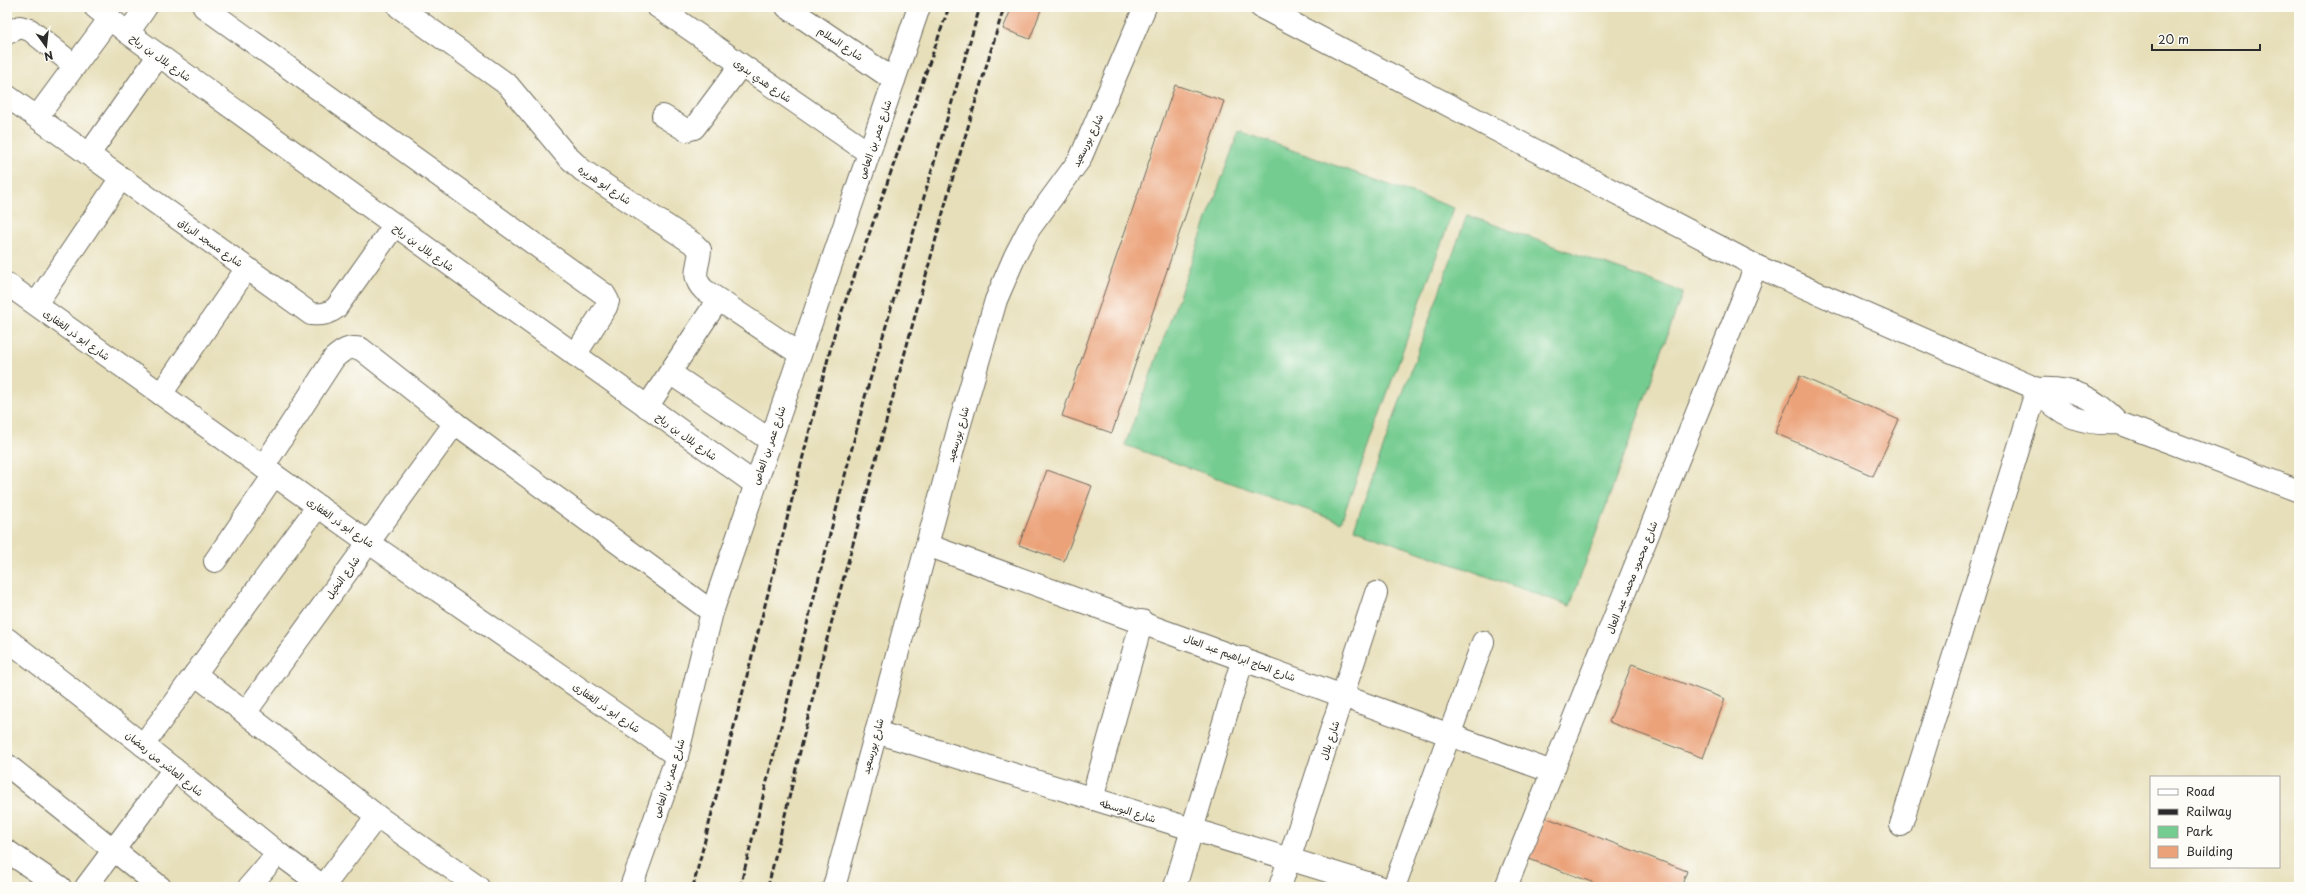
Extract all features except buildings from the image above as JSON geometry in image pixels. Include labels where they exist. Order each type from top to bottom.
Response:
[{"type":"street","points":[[128,33],[146,7]]},
{"type":"street","points":[[204,7],[604,294],[608,301],[606,307],[575,355]]},
{"type":"street","name":"شارع هدي بدوى","points":[[658,7],[869,153]]},
{"type":"street","name":"شارع السلام","points":[[787,7],[894,80]]},
{"type":"street","name":"شارع عمر بن العاص","points":[[631,887],[678,756],[712,612],[919,7]]},
{"type":"street","name":"شارع بورسعيد","points":[[839,885],[876,732],[959,427],[996,300],[1004,278],[1029,229],[1080,159],[1145,7]]},
{"type":"street","points":[[1261,7],[1756,266],[2037,389],[2060,412],[2075,419],[2097,424],[2119,424],[2299,491]]},
{"type":"street","name":"شارع ابو هريره","points":[[409,10],[508,85],[566,155],[582,170],[694,244],[700,250],[696,274],[697,283],[718,300],[800,354]]},
{"type":"street","points":[[37,117],[75,66],[102,11]]},
{"type":"street","name":"شارع بلال بن رباح","points":[[102,11],[128,33],[394,226],[755,484]]},
{"type":"street","points":[[7,33],[20,27],[30,30],[75,66]]},
{"type":"street","points":[[89,154],[159,55]]},
{"type":"street","points":[[663,116],[686,130],[694,128],[741,65]]},
{"type":"street","name":"شارع مسجد الرزاق","points":[[7,96],[311,314],[320,315],[329,313],[336,308],[394,226]]},
{"type":"street","points":[[36,304],[120,178]]},
{"type":"street","name":"شارع محمود محمد عبد العال","points":[[1506,887],[1756,266]]},
{"type":"street","points":[[161,394],[247,268]]},
{"type":"street","name":"شارع ابو ذر الغفارى","points":[[7,284],[368,542],[678,756]]},
{"type":"street","points":[[647,407],[718,300]]},
{"type":"street","points":[[215,561],[334,358],[342,351],[352,347],[361,350],[455,423],[712,612]]},
{"type":"street","points":[[670,373],[770,440]]},
{"type":"street","points":[[1901,825],[2037,389]]},
{"type":"street","name":"شارع النخيل","points":[[245,712],[455,423]]},
{"type":"street","points":[[143,745],[318,506]]},
{"type":"street","name":"شارع الحاج ابراهيم عبد العال","points":[[927,545],[1142,621],[1552,772]]},
{"type":"street","name":"شارع بلال","points":[[1280,887],[1376,593]]},
{"type":"street","points":[[1092,799],[1142,621]]},
{"type":"street","name":"شارع العاشر من رمضان","points":[[7,639],[174,769],[278,854],[324,887]]},
{"type":"street","points":[[1394,887],[1483,642]]},
{"type":"street","points":[[1175,887],[1243,658]]},
{"type":"street","points":[[195,674],[376,816],[478,887]]},
{"type":"street","name":"شارع البوسطه","points":[[876,732],[1380,887]]},
{"type":"street","points":[[7,765],[160,887]]},
{"type":"street","points":[[86,887],[174,769]]},
{"type":"street","points":[[324,887],[376,816]]},
{"type":"street","points":[[249,887],[278,854]]},
{"type":"street","points":[[9,857],[60,887]]},
{"type":"green space","points":[[1239,131],[1454,208],[1341,522],[1125,445]]},
{"type":"green space","points":[[1467,215],[1683,292],[1570,606],[1354,529]]},
{"type":"railway","points":[[693,887],[835,331],[949,7]]},
{"type":"railway","points":[[740,887],[865,397],[980,7]]},
{"type":"railway","points":[[768,887],[824,650],[950,187],[1004,7]]}]
